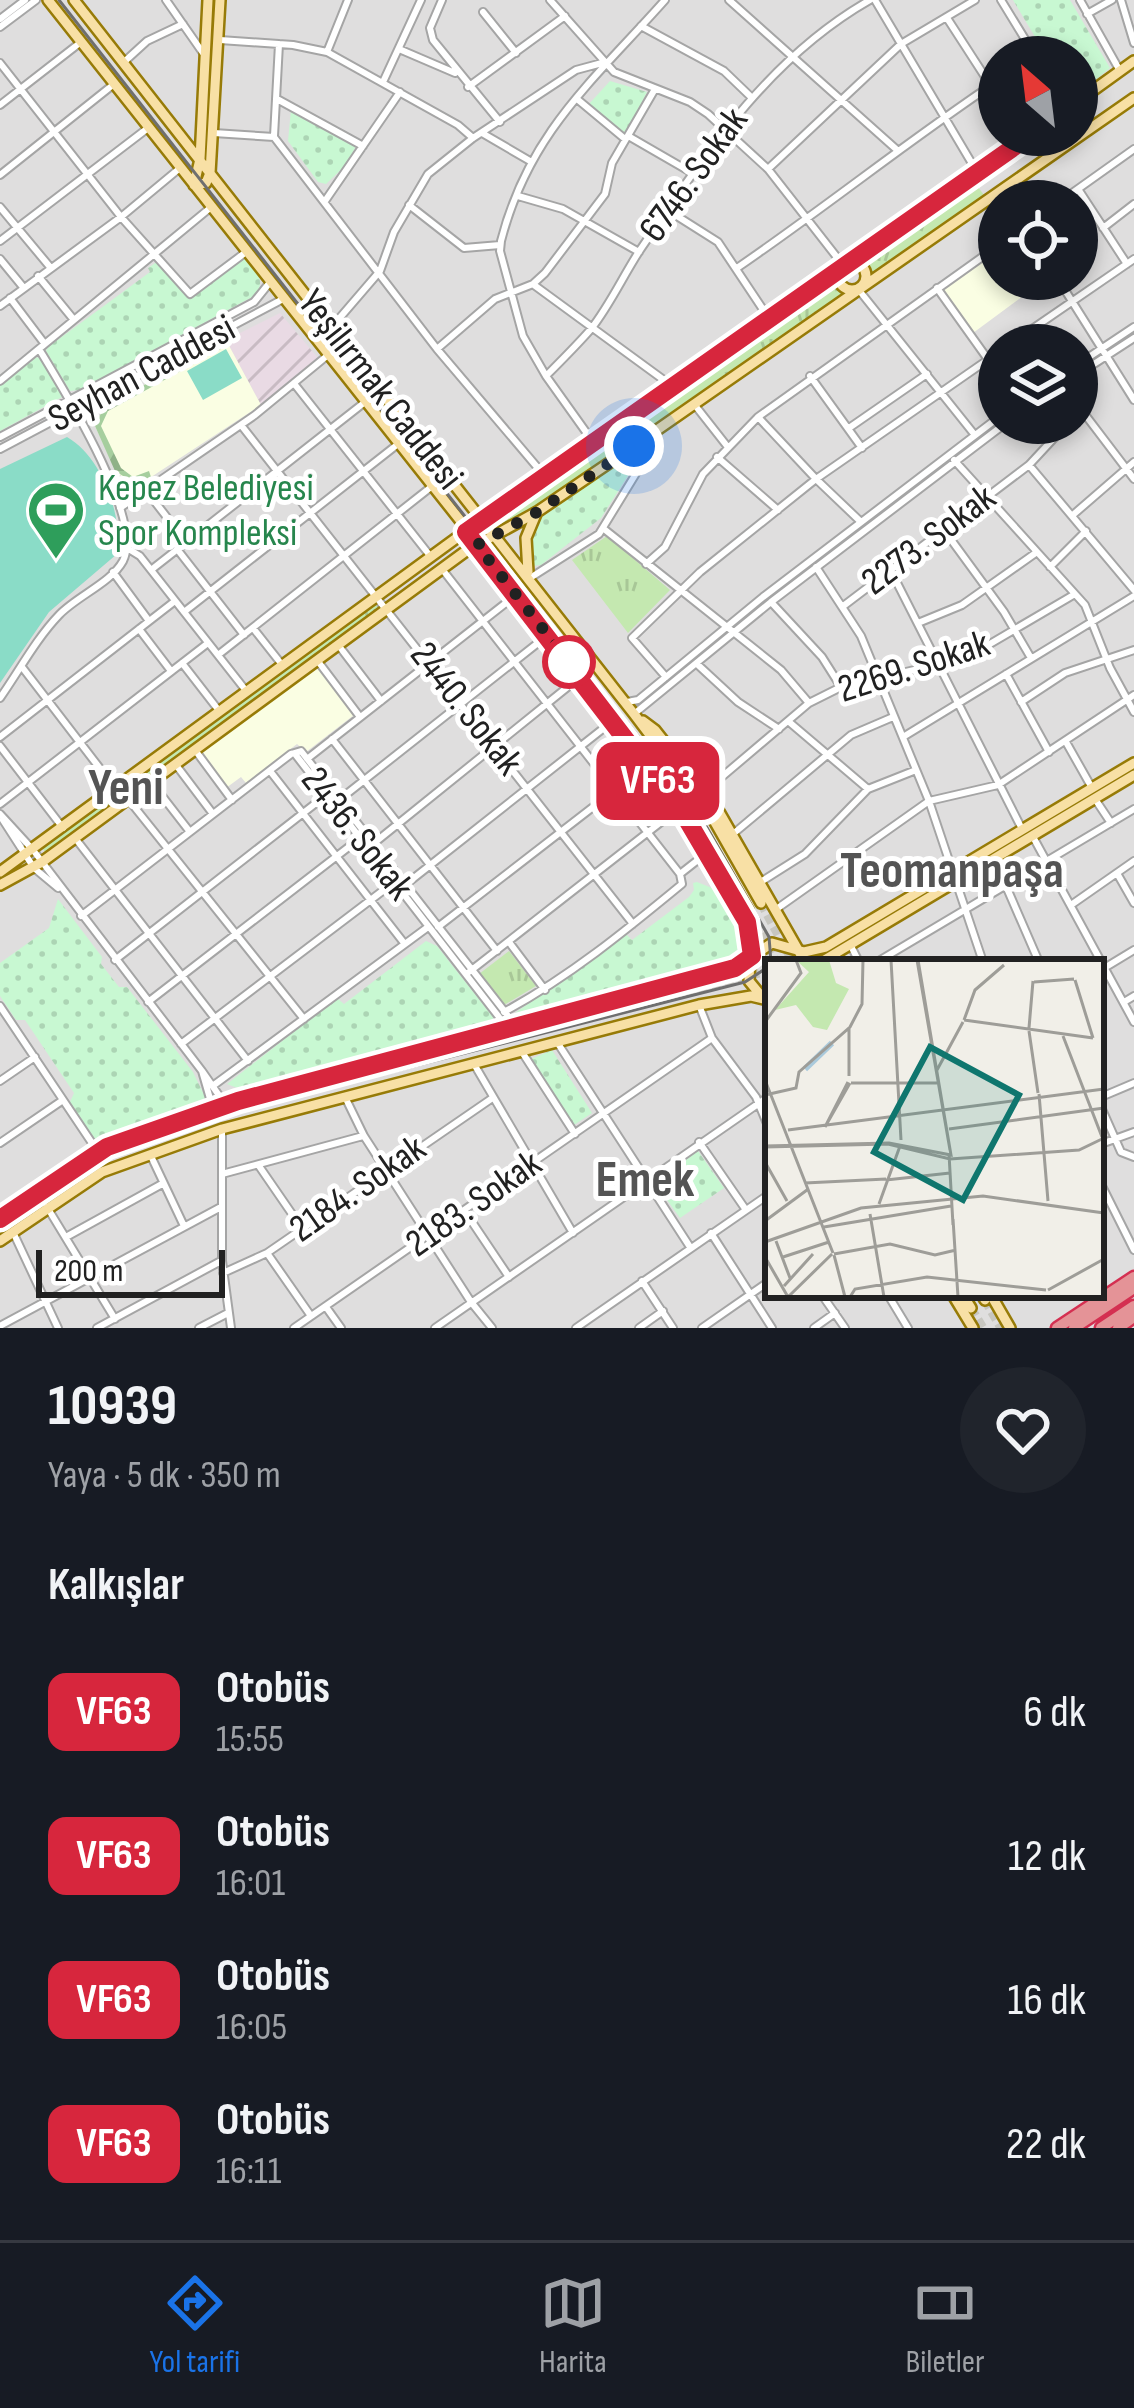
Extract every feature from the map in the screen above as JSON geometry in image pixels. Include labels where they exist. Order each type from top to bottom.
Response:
[{"type":"highway","points":[[1104,1296],[1134,1276]]},
{"type":"highway","points":[[1074,1328],[1134,1288]]},
{"type":"highway","points":[[1055,1328],[1101,1298]]},
{"type":"highway","points":[[1101,1328],[1134,1306]]},
{"type":"highway","points":[[1118,1328],[1134,1317]]},
{"type":"main road","name":"Yeşilırmak Caddesi","points":[[48,0],[614,720]]},
{"type":"main road","name":"Yeşilırmak Caddesi","points":[[74,0],[634,714],[712,817],[760,903]]},
{"type":"main road","points":[[208,0],[200,159],[194,185],[206,183],[210,173],[220,0]]},
{"type":"main road","points":[[1098,87],[1134,62]]},
{"type":"main road","points":[[1024,180],[1134,98]]},
{"type":"main road","points":[[0,872],[543,474],[1001,156]]},
{"type":"main road","points":[[0,885],[38,865],[442,568],[537,512],[978,212]]},
{"type":"main road","points":[[857,263],[864,269],[866,278],[859,289],[849,291],[841,286],[837,278],[843,265],[857,263]]},
{"type":"main road","points":[[530,578],[526,538],[537,512]]},
{"type":"main road","points":[[634,714],[655,730],[733,834],[803,959]]},
{"type":"main road","points":[[614,720],[708,852],[747,922],[750,984],[765,997]]},
{"type":"main road","points":[[614,720],[689,812],[748,910]]},
{"type":"main road","points":[[1094,793],[1134,763]]},
{"type":"main road","points":[[1,1217],[98,1152],[213,1109],[735,968],[772,943],[814,952],[1094,793],[1134,775]]},
{"type":"main road","points":[[825,959],[953,876]]},
{"type":"main road","points":[[0,1240],[102,1172],[222,1129],[698,1005],[751,996],[765,999]]},
{"type":"main road","points":[[471,1042],[606,1010]]},
{"type":"main road","points":[[222,1129],[226,1105]]},
{"type":"main road","points":[[213,1109],[222,1129]]},
{"type":"main road","points":[[955,1298],[973,1328]]},
{"type":"main road","points":[[965,1298],[971,1308]]},
{"type":"main road","points":[[987,1298],[1013,1328]]},
{"type":"street","points":[[0,23],[25,0]]},
{"type":"street","points":[[0,23],[35,0]]},
{"type":"street","points":[[166,0],[205,56]]},
{"type":"street","points":[[327,52],[346,3],[334,0]]},
{"type":"street","points":[[383,82],[422,0],[440,4],[430,34],[500,122]]},
{"type":"street","points":[[592,441],[523,336],[500,245],[530,160],[552,127],[604,63],[665,0]]},
{"type":"street","points":[[729,0],[896,149]]},
{"type":"street","points":[[872,0],[978,173]]},
{"type":"street","name":"6746. Sokak","points":[[546,376],[592,327],[750,96],[834,20],[872,0]]},
{"type":"street","points":[[768,169],[901,44],[975,0]]},
{"type":"street","points":[[1001,0],[1022,36]]},
{"type":"street","points":[[1080,0],[1120,71]]},
{"type":"street","points":[[1087,14],[1116,0],[1134,44]]},
{"type":"street","points":[[556,2],[604,63],[625,78],[690,102],[768,169],[843,265]]},
{"type":"street","points":[[483,12],[516,53]]},
{"type":"street","points":[[468,87],[565,16]]},
{"type":"street","points":[[947,17],[978,60]]},
{"type":"street","points":[[124,62],[147,40],[183,24]]},
{"type":"street","points":[[641,26],[705,58],[750,96]]},
{"type":"street","points":[[216,40],[327,52],[458,124],[473,138]]},
{"type":"street","points":[[0,105],[81,42]]},
{"type":"street","points":[[279,44],[274,136],[437,349],[543,474]]},
{"type":"street","points":[[398,49],[457,73]]},
{"type":"street","points":[[0,63],[121,218],[190,294],[246,252]]},
{"type":"street","points":[[331,328],[380,271],[428,175],[473,138],[576,70],[604,63]]},
{"type":"street","points":[[0,175],[114,84]]},
{"type":"street","points":[[437,349],[495,299],[533,284],[605,194],[612,163],[655,89]]},
{"type":"street","points":[[325,201],[400,92]]},
{"type":"street","points":[[737,268],[978,94]]},
{"type":"street","points":[[277,99],[363,146]]},
{"type":"street","points":[[577,99],[627,138],[694,174]]},
{"type":"street","points":[[0,241],[148,128]]},
{"type":"street","points":[[214,133],[274,136]]},
{"type":"street","points":[[482,133],[530,160]]},
{"type":"street","points":[[1091,180],[1130,152],[1134,166]]},
{"type":"street","points":[[0,306],[121,218],[180,168]]},
{"type":"street","points":[[516,196],[563,209],[639,252]]},
{"type":"street","points":[[1103,227],[1134,204]]},
{"type":"street","points":[[409,205],[464,248],[500,245]]},
{"type":"street","points":[[0,207],[50,267]]},
{"type":"street","points":[[0,381],[211,208]]},
{"type":"street","points":[[669,211],[718,242],[770,320]]},
{"type":"street","points":[[1040,324],[1130,261],[1098,219]]},
{"type":"street","points":[[0,259],[22,287]]},
{"type":"street","points":[[646,565],[665,547],[679,514],[717,457],[758,417],[978,259]]},
{"type":"street","points":[[38,276],[75,322]]},
{"type":"street","name":"Seyhan Caddesi","points":[[0,437],[254,302],[271,280]]},
{"type":"street","points":[[533,284],[672,386]]},
{"type":"street","points":[[937,288],[978,345]]},
{"type":"street","points":[[859,289],[974,434]]},
{"type":"street","points":[[0,698],[63,611],[123,561],[126,548],[110,480],[42,346],[10,298]]},
{"type":"street","name":"Seyhan Caddesi","points":[[0,449],[284,298]]},
{"type":"street","points":[[1073,301],[1134,400]]},
{"type":"street","points":[[1098,356],[1134,327]]},
{"type":"street","points":[[1098,354],[1134,338]]},
{"type":"street","points":[[120,508],[242,425],[328,355]]},
{"type":"street","points":[[666,677],[632,638],[816,479],[978,366]]},
{"type":"street","points":[[849,428],[927,374]]},
{"type":"street","points":[[810,376],[862,448]]},
{"type":"street","points":[[295,384],[431,557]]},
{"type":"street","points":[[151,570],[365,402]]},
{"type":"street","points":[[694,404],[727,446]]},
{"type":"street","points":[[758,417],[861,522]]},
{"type":"street","points":[[242,425],[377,597]]},
{"type":"street","points":[[1098,431],[1130,465],[1134,479]]},
{"type":"street","points":[[634,714],[728,631],[978,432]]},
{"type":"street","points":[[728,631],[978,440]]},
{"type":"street","points":[[184,612],[398,444]]},
{"type":"street","name":"2273. Sokak","points":[[842,607],[1029,465],[1048,444]]},
{"type":"street","points":[[530,578],[604,529],[640,467],[634,446]]},
{"type":"street","points":[[717,457],[778,510]]},
{"type":"street","points":[[954,460],[1075,594],[1131,697],[1134,712]]},
{"type":"street","points":[[903,737],[1134,593],[1074,514],[1029,465]]},
{"type":"street","points":[[1074,514],[1130,465]]},
{"type":"street","points":[[110,480],[143,491],[186,542]]},
{"type":"street","points":[[218,655],[431,487]]},
{"type":"street","points":[[604,529],[781,670],[809,703]]},
{"type":"street","points":[[944,530],[1030,658]]},
{"type":"street","points":[[1050,567],[1087,530]]},
{"type":"street","points":[[126,548],[137,553],[247,692]]},
{"type":"street","points":[[177,549],[244,634]]},
{"type":"street","points":[[918,622],[962,605],[1037,552]]},
{"type":"street","points":[[816,567],[860,636],[903,737],[980,959]]},
{"type":"street","points":[[442,568],[680,874],[682,884],[545,990],[504,1012]]},
{"type":"street","points":[[891,571],[998,785],[1047,862],[1098,959]]},
{"type":"street","points":[[112,572],[149,621]]},
{"type":"street","name":"2269. Sokak","points":[[704,792],[809,703],[841,687],[966,658],[1075,594]]},
{"type":"street","points":[[307,758],[516,595]]},
{"type":"street","name":"2440. Sokak","points":[[377,597],[633,924]]},
{"type":"street","points":[[62,828],[1,747],[48,700],[175,601]]},
{"type":"street","points":[[771,602],[822,657],[841,687]]},
{"type":"street","points":[[253,628],[283,666]]},
{"type":"street","points":[[139,629],[171,671]]},
{"type":"street","points":[[339,800],[548,635]]},
{"type":"street","points":[[208,643],[28,783],[0,811],[226,1105]]},
{"type":"street","points":[[338,645],[381,700]]},
{"type":"street","points":[[1021,702],[1065,673],[1134,650]]},
{"type":"street","points":[[316,660],[360,717]]},
{"type":"street","points":[[623,701],[638,700],[693,660]]},
{"type":"street","points":[[693,660],[738,702],[779,729]]},
{"type":"street","points":[[182,663],[220,712]]},
{"type":"street","points":[[22,667],[116,789]]},
{"type":"street","points":[[1006,674],[1049,752]]},
{"type":"street","points":[[373,844],[580,677]]},
{"type":"street","points":[[775,910],[929,801],[998,785],[1131,697]]},
{"type":"street","points":[[733,834],[851,735],[894,716]]},
{"type":"street","points":[[181,1044],[371,900],[430,865],[614,720]]},
{"type":"street","points":[[788,721],[868,789]]},
{"type":"street","points":[[332,739],[497,951]]},
{"type":"street","points":[[1066,742],[1111,823]]},
{"type":"street","points":[[194,750],[232,800]]},
{"type":"street","name":"2436. Sokak","points":[[400,882],[299,750],[294,754],[469,972],[501,1020],[495,1034]]},
{"type":"street","points":[[81,916],[294,754]]},
{"type":"street","points":[[175,764],[213,814]]},
{"type":"street","points":[[217,1089],[405,944],[464,908],[646,766]]},
{"type":"street","points":[[270,770],[405,944]]},
{"type":"street","points":[[759,883],[806,854],[868,789],[916,770]]},
{"type":"street","points":[[151,782],[190,832]]},
{"type":"street","points":[[115,960],[329,793]]},
{"type":"street","points":[[128,799],[304,1019]]},
{"type":"street","points":[[469,972],[679,808]]},
{"type":"street","points":[[882,959],[1134,809]]},
{"type":"street","points":[[148,1002],[363,836]]},
{"type":"street","points":[[75,838],[248,1061]]},
{"type":"street","points":[[680,874],[708,852]]},
{"type":"street","points":[[1071,905],[1134,861]]},
{"type":"street","points":[[1118,874],[1134,904]]},
{"type":"street","points":[[1006,886],[1038,959]]},
{"type":"street","points":[[508,942],[545,990]]},
{"type":"street","points":[[849,942],[858,959]]},
{"type":"street","points":[[1104,968],[1134,950]]},
{"type":"street","points":[[1104,971],[1134,1022]]},
{"type":"street","name":"2436. Sokak","points":[[469,972],[519,1028]]},
{"type":"street","points":[[1124,1002],[1134,996]]},
{"type":"street","points":[[698,1005],[712,1038],[756,1096],[765,1119]]},
{"type":"street","points":[[1,1011],[98,1152]]},
{"type":"street","name":"2183. Sokak","points":[[293,1328],[712,1038]]},
{"type":"street","points":[[556,1042],[690,1247]]},
{"type":"street","points":[[522,1052],[575,1134]]},
{"type":"street","points":[[0,1081],[35,1057]]},
{"type":"street","points":[[474,1064],[490,1099],[573,1233]]},
{"type":"street","points":[[202,1071],[213,1109]]},
{"type":"street","points":[[1104,1096],[1134,1083]]},
{"type":"street","points":[[217,1089],[238,1101]]},
{"type":"street","points":[[345,1096],[364,1136],[492,1328]]},
{"type":"street","name":"2184. Sokak","points":[[224,1273],[267,1252],[490,1099]]},
{"type":"street","points":[[435,1328],[765,1099]]},
{"type":"street","points":[[0,1143],[63,1100]]},
{"type":"street","points":[[1104,1114],[1121,1151],[1134,1157]]},
{"type":"street","points":[[222,1129],[222,1261],[231,1328]]},
{"type":"street","points":[[1104,1143],[1134,1132]]},
{"type":"street","points":[[222,1174],[364,1136]]},
{"type":"street","points":[[698,1142],[746,1210]]},
{"type":"street","points":[[150,1154],[185,1227]]},
{"type":"street","points":[[259,1166],[301,1228]]},
{"type":"street","points":[[66,1237],[162,1184]]},
{"type":"street","points":[[1104,1189],[1130,1228],[1134,1251]]},
{"type":"street","points":[[576,1328],[765,1198]]},
{"type":"street","points":[[47,1207],[115,1318]]},
{"type":"street","points":[[0,1326],[221,1207]]},
{"type":"street","points":[[464,1210],[509,1278]]},
{"type":"street","points":[[13,1232],[58,1328]]},
{"type":"street","points":[[711,1233],[772,1328]]},
{"type":"street","points":[[267,1252],[311,1316]]},
{"type":"street","points":[[104,1327],[222,1261]]},
{"type":"street","points":[[642,1281],[674,1328]]},
{"type":"street","points":[[702,1328],[765,1284]]},
{"type":"street","points":[[827,1298],[844,1328]]},
{"type":"street","points":[[889,1298],[908,1328]]},
{"type":"street","points":[[326,1307],[341,1328]]},
{"type":"street","points":[[639,1328],[663,1311]]},
{"type":"street","points":[[200,1328],[229,1313]]},
{"type":"street","points":[[814,1328],[835,1313]]},
{"type":"shaded area","points":[[0,0],[1134,0],[1134,1328],[0,1328]]},
{"type":"shaded area","points":[[978,265],[978,300],[1018,300],[985,324],[978,324],[973,333],[942,291]]},
{"type":"shaded area","points":[[280,313],[318,358],[261,405],[226,340]]},
{"type":"shaded area","points":[[226,340],[261,405],[142,483],[132,483],[117,473],[95,426],[104,407]]},
{"type":"shaded area","points":[[317,667],[354,715],[306,752],[297,744],[246,783],[241,777],[226,788],[201,754]]},
{"type":"green space","points":[[1013,0],[1070,0],[1091,36],[1034,36]]},
{"type":"green space","points":[[1098,48],[1110,68],[1098,78]]},
{"type":"green space","points":[[610,81],[647,92],[625,135],[589,104]]},
{"type":"green space","points":[[291,110],[356,146],[346,165],[326,184],[318,182],[288,141]]},
{"type":"green space","points":[[975,183],[978,187],[978,199],[870,275],[863,263]]},
{"type":"green space","points":[[244,256],[260,280],[254,296],[70,391],[48,347],[150,272],[148,268],[158,261],[191,297]]},
{"type":"green space","points":[[841,278],[849,289],[505,527],[498,518]]},
{"type":"green space","points":[[226,340],[228,345],[108,411],[101,426],[121,468],[133,477],[149,471],[151,477],[136,484],[115,471],[95,426],[104,407]]},
{"type":"green space","points":[[226,349],[242,378],[203,400],[187,371]]},
{"type":"green space","points":[[33,357],[42,358],[62,397],[0,431],[0,384]]},
{"type":"green space","name":"Kepez Belediyesi Spor Kompleksi","points":[[67,437],[90,458],[107,488],[117,522],[117,554],[49,612],[0,683],[0,469]]},
{"type":"green space","points":[[634,452],[638,460],[601,518],[541,565],[532,566],[529,544],[535,522]]},
{"type":"green space","points":[[607,536],[670,590],[628,633],[572,560]]},
{"type":"green space","points":[[375,603],[379,608],[46,853],[42,848]]},
{"type":"green space","points":[[697,882],[727,894],[745,938],[737,955],[724,963],[515,1018],[515,1013],[626,934],[632,940],[689,897]]},
{"type":"green space","points":[[58,899],[102,957],[101,964],[119,987],[127,987],[193,1072],[207,1101],[96,1141],[70,1102],[74,1093],[25,1020],[16,1020],[0,996],[0,963],[49,928]]},
{"type":"green space","points":[[426,941],[437,946],[494,1024],[245,1091],[227,1084],[337,998],[344,1004]]},
{"type":"green space","points":[[509,951],[536,986],[504,1005],[479,974]]},
{"type":"green space","points":[[552,1050],[592,1113],[574,1125],[531,1059]]},
{"type":"green space","points":[[698,1151],[724,1188],[680,1218],[654,1182]]},
{"type":"tunnel","points":[[761,903],[791,959]]},
{"type":"tunnel","points":[[748,910],[774,959]]},
{"type":"tunnel","points":[[606,1010],[765,972]]},
{"type":"tunnel","points":[[985,1300],[1001,1328]]},
{"type":"tunnel","points":[[971,1308],[983,1328]]},
{"type":"tram line","points":[[59,0],[699,814],[769,937],[771,959]]},
{"type":"tram line","points":[[0,1227],[105,1156],[225,1114],[745,982],[765,969]]},
{"type":"bus line","name":"VF63","points":[[0,1219],[98,1152],[172,1123],[238,1101],[735,968],[752,956],[747,922],[686,818],[466,532],[1001,156]]},
{"type":"place","name":"Kepez Belediyesi Spor Kompleksi","points":[[56,561]]},
{"type":"district","name":"Yeni","points":[[126,788]]},
{"type":"district","name":"Teomanpaşa","points":[[952,871]]},
{"type":"district","name":"Emek","points":[[645,1180]]},
{"type":"route","points":[[569,662],[477,545],[537,512],[634,446]]}]
